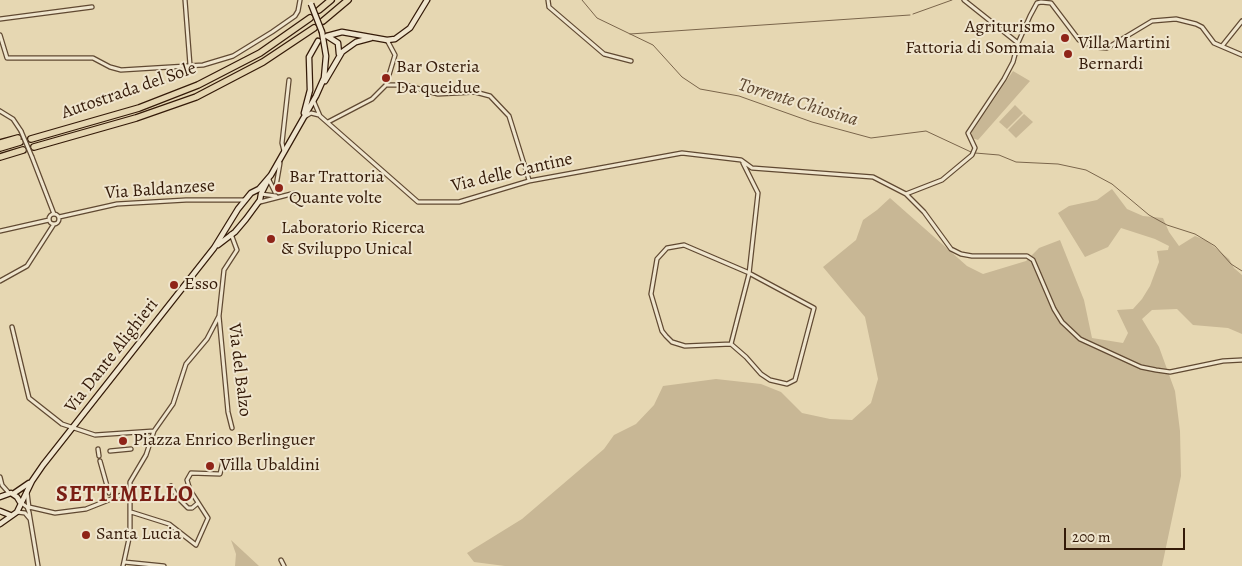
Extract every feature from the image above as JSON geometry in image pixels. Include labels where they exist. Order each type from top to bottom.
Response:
[{"type":"highway","points":[[319,10],[331,0]]},
{"type":"highway","points":[[323,21],[348,0]]},
{"type":"highway","name":"Autostrada del Sole","points":[[30,137],[68,129],[139,108],[198,84],[260,53],[310,18]]},
{"type":"highway","name":"Autostrada del Sole","points":[[34,147],[136,118],[196,97],[263,62],[314,28]]},
{"type":"highway","points":[[0,143],[19,140],[0,148]]},
{"type":"highway","points":[[0,156],[23,150]]},
{"type":"main road","points":[[339,56],[338,43],[327,36],[342,32],[387,40],[399,36],[410,28],[427,0]]},
{"type":"main road","name":"Via Dante Alighieri","points":[[214,248],[235,232],[256,206],[269,178],[319,91],[326,62],[322,32],[311,2]]},
{"type":"main road","points":[[319,91],[339,56],[351,44],[372,37]]},
{"type":"main road","points":[[305,115],[310,90],[309,57],[318,41]]},
{"type":"main road","name":"Via Dante Alighieri","points":[[17,512],[20,502],[32,481],[214,248],[238,209],[269,178]]},
{"type":"main road","points":[[255,191],[261,194]]},
{"type":"main road","points":[[226,226],[227,231],[231,234]]},
{"type":"main road","name":"Via Dante Alighieri","points":[[0,497],[20,491],[32,481]]},
{"type":"main road","points":[[11,493],[20,502]]},
{"type":"main road","points":[[0,511],[10,515]]},
{"type":"main road","points":[[0,524],[10,515],[17,512]]},
{"type":"street","points":[[185,0],[190,66]]},
{"type":"street","points":[[0,35],[7,58],[93,58],[110,67],[121,70],[190,66],[217,62],[244,50],[294,16],[298,11],[300,0]]},
{"type":"street","points":[[548,0],[549,7],[604,54],[631,61]]},
{"type":"street","points":[[964,0],[1018,43]]},
{"type":"street","points":[[906,194],[942,180],[972,155],[975,150],[968,133],[1004,79],[1013,62],[1018,43],[1037,4],[1044,1],[1058,9],[1067,26],[1079,40],[1094,47],[1108,48],[1152,21],[1176,20],[1202,27],[1210,40],[1242,55]]},
{"type":"street","points":[[0,19],[92,7]]},
{"type":"street","points":[[1222,46],[1242,22]]},
{"type":"street","points":[[328,122],[372,99],[386,85],[395,54],[387,40]]},
{"type":"street","points":[[284,153],[282,143],[290,80]]},
{"type":"street","points":[[386,85],[405,85],[438,94],[475,92],[490,96],[509,116],[529,181]]},
{"type":"street","points":[[315,98],[314,107],[320,116]]},
{"type":"street","points":[[0,111],[13,119],[21,131],[54,214],[59,217],[58,222],[54,224],[27,266],[0,281]]},
{"type":"street","points":[[305,115],[312,113],[320,116]]},
{"type":"street","name":"Via delle Cantine","points":[[320,116],[418,202],[458,202],[529,181],[682,153],[741,160],[752,168],[873,177],[906,194],[924,212],[951,249],[966,255],[1027,256],[1033,260],[1054,309],[1062,322],[1080,339],[1141,367],[1170,372],[1223,361],[1242,360]]},
{"type":"street","points":[[731,344],[749,274],[752,232],[758,193],[741,160]]},
{"type":"street","points":[[275,192],[280,161]]},
{"type":"street","points":[[269,178],[275,192],[279,196]]},
{"type":"street","points":[[256,206],[264,200],[295,193]]},
{"type":"street","points":[[261,194],[279,196]]},
{"type":"street","name":"Via Baldanzese","points":[[59,217],[117,204],[186,200],[246,200]]},
{"type":"street","name":"Via Baldanzese","points":[[233,200],[238,209]]},
{"type":"street","points":[[0,231],[49,220],[54,214]]},
{"type":"street","points":[[49,220],[54,224]]},
{"type":"street","points":[[164,566],[124,564],[131,512],[130,482],[146,454],[154,432],[173,404],[186,364],[207,339],[219,316],[224,270],[237,250],[231,234]]},
{"type":"street","points":[[220,243],[233,241]]},
{"type":"street","points":[[684,245],[701,250],[791,294],[814,308],[795,380],[787,384],[770,380],[760,374],[746,357],[731,344],[685,346],[672,342],[662,331],[651,294],[658,259],[667,248],[684,245]]},
{"type":"street","name":"Via del Balzo","points":[[219,316],[228,412],[232,428]]},
{"type":"street","points":[[12,328],[29,398],[62,424],[95,435],[154,432]]},
{"type":"street","points":[[98,449],[110,496]]},
{"type":"street","points":[[108,450],[131,449]]},
{"type":"street","points":[[131,512],[169,524],[196,545],[208,518],[187,484],[191,473],[220,474],[223,461]]},
{"type":"street","points":[[0,477],[1,485],[11,493]]},
{"type":"street","points":[[171,486],[177,498],[188,508],[192,508],[198,503]]},
{"type":"street","points":[[27,490],[38,566]]},
{"type":"street","points":[[20,502],[29,509],[55,513],[86,509],[110,496],[129,492]]},
{"type":"street","points":[[17,512],[25,513],[31,524]]},
{"type":"street","points":[[281,560],[284,566]]},
{"type":"shaded area","points":[[1013,71],[1030,81],[978,140],[972,138],[972,132]]},
{"type":"shaded area","points":[[1015,105],[1023,113],[1007,129],[999,122]]},
{"type":"shaded area","points":[[1024,114],[1033,122],[1016,138],[1008,130]]},
{"type":"shaded area","points":[[1112,189],[1127,209],[1143,216],[1163,218],[1169,232],[1179,246],[1195,236],[1207,241],[1229,259],[1234,268],[1242,275],[1242,334],[1228,328],[1193,325],[1177,309],[1152,310],[1142,319],[1159,347],[1175,391],[1180,431],[1181,476],[1162,566],[505,566],[474,562],[467,553],[522,519],[604,449],[614,435],[636,424],[654,405],[663,386],[716,379],[761,384],[781,392],[802,413],[830,419],[852,420],[871,403],[878,379],[865,317],[823,267],[856,240],[863,220],[890,198],[967,266],[983,274],[1026,261],[1039,248],[1060,240],[1084,300],[1092,338],[1123,343],[1128,333],[1117,310],[1133,309],[1142,299],[1150,286],[1159,262],[1157,251],[1168,250],[1169,246],[1155,239],[1121,228],[1108,247],[1085,257],[1058,213],[1069,206],[1097,200]]},
{"type":"shaded area","points":[[231,540],[259,566],[235,566],[236,554]]},
{"type":"waterway","name":"Torrente Chiosina","points":[[582,0],[597,18],[653,45],[682,77],[700,89],[739,96],[812,122],[871,138],[926,131],[971,152]]},
{"type":"waterway","points":[[913,14],[952,0]]},
{"type":"waterway","points":[[630,34],[910,15]]},
{"type":"waterway","name":"Torrente Chiosina","points":[[975,153],[999,155],[1016,162],[1058,164],[1086,170],[1112,184],[1149,215],[1167,225],[1195,234],[1215,246],[1231,264],[1242,271]]},
{"type":"place","name":"Agriturismo Fattoria di Sommaia","points":[[1065,38]]},
{"type":"place","name":"Villa Martini Bernardi","points":[[1068,54]]},
{"type":"place","name":"Bar Osteria Da queidue","points":[[386,78]]},
{"type":"place","name":"Bar Trattoria Quante volte","points":[[279,188]]},
{"type":"place","name":"Laboratorio Ricerca & Sviluppo Unical","points":[[271,239]]},
{"type":"place","name":"Esso","points":[[174,285]]},
{"type":"place","name":"Piazza Enrico Berlinguer","points":[[123,441]]},
{"type":"place","name":"Villa Ubaldini","points":[[210,466]]},
{"type":"place","name":"Santa Lucia","points":[[86,535]]},
{"type":"district","name":"SETTIMELLO","points":[[125,496]]}]
